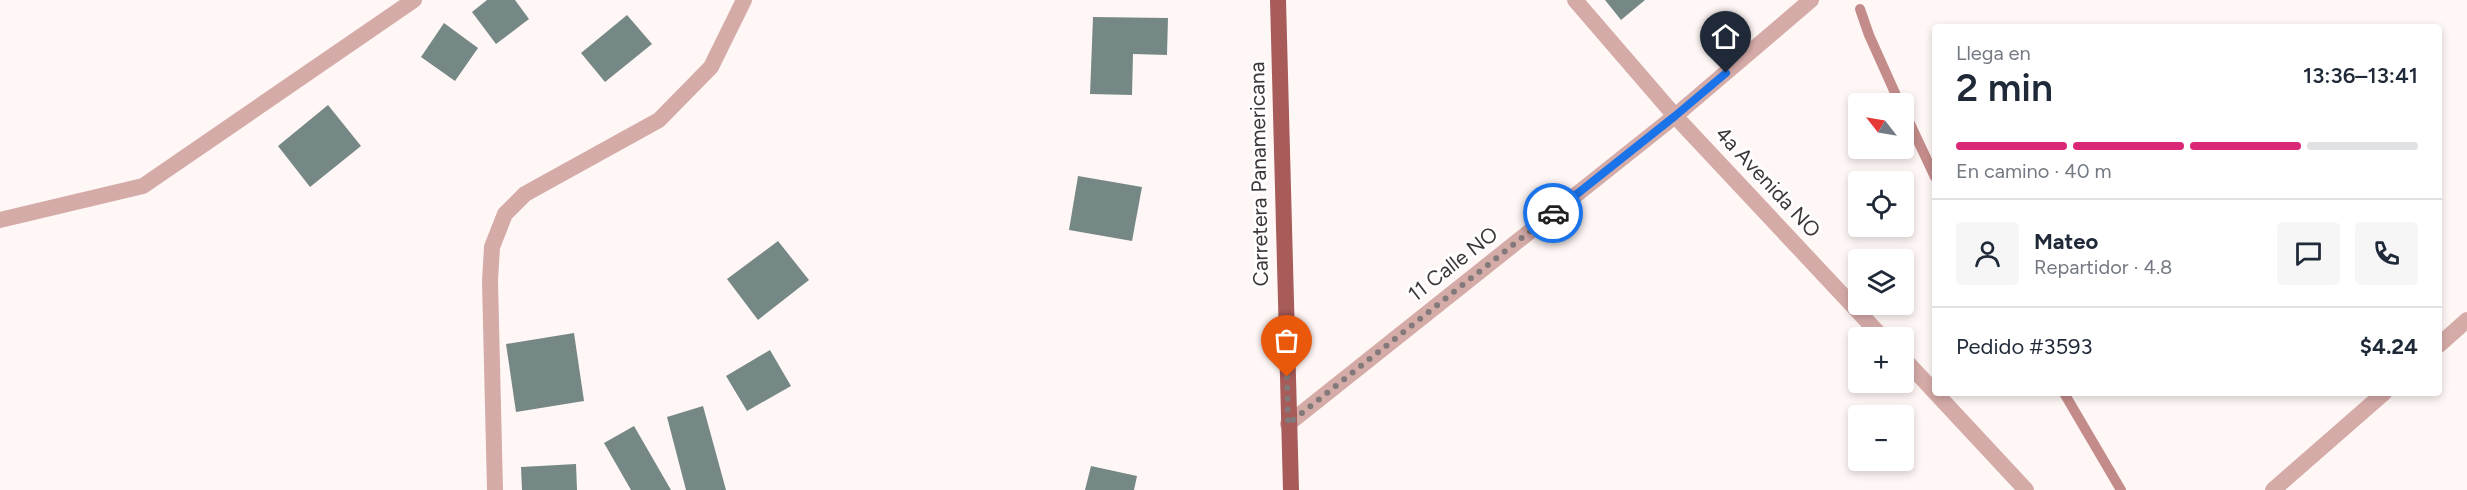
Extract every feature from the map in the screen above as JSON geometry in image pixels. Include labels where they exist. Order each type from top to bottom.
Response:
[{"type":"highway","name":"Carretera Panamericana","points":[[1278,0],[1291,490]]},
{"type":"street","points":[[0,220],[143,186],[414,0]]},
{"type":"street","points":[[495,490],[490,281],[492,247],[505,214],[525,194],[659,120],[711,67],[744,0]]},
{"type":"street","name":"4a Avenida NO","points":[[1575,0],[1675,116],[1873,327]]},
{"type":"street","name":"11 Calle NO","points":[[1288,424],[1675,116],[1811,0]]},
{"type":"street","points":[[2442,342],[2467,320]]},
{"type":"street","points":[[1914,370],[1932,389]]},
{"type":"street","points":[[1938,396],[2026,490]]},
{"type":"street","points":[[2273,490],[2381,396]]},
{"type":"building","points":[[487,0],[515,0],[529,19],[496,44],[472,12]]},
{"type":"building","points":[[1605,0],[1645,0],[1621,20]]},
{"type":"building","points":[[627,15],[652,44],[605,82],[581,53]]},
{"type":"building","points":[[1093,17],[1168,18],[1167,55],[1133,54],[1132,95],[1090,94]]},
{"type":"building","points":[[444,23],[478,48],[455,81],[421,57]]},
{"type":"building","points":[[328,105],[361,146],[310,187],[278,146]]},
{"type":"building","points":[[1078,176],[1142,187],[1132,241],[1069,230]]},
{"type":"building","points":[[778,241],[809,280],[758,320],[727,279]]},
{"type":"building","points":[[574,333],[584,401],[516,412],[506,344]]},
{"type":"building","points":[[770,350],[791,386],[747,411],[726,376]]},
{"type":"building","points":[[703,406],[726,490],[686,490],[667,417]]},
{"type":"building","points":[[634,426],[671,490],[631,490],[604,443]]},
{"type":"building","points":[[576,464],[577,490],[522,490],[521,467]]},
{"type":"building","points":[[1091,466],[1137,476],[1134,490],[1085,490]]},
{"type":"waterway","points":[[1860,9],[1895,93]]},
{"type":"waterway","points":[[1914,132],[1932,171]]},
{"type":"waterway","points":[[2066,396],[2121,490]]},
{"type":"way so far","points":[[1287,377],[1288,424],[1553,213]]},
{"type":"route","points":[[1553,213],[1726,73]]}]
